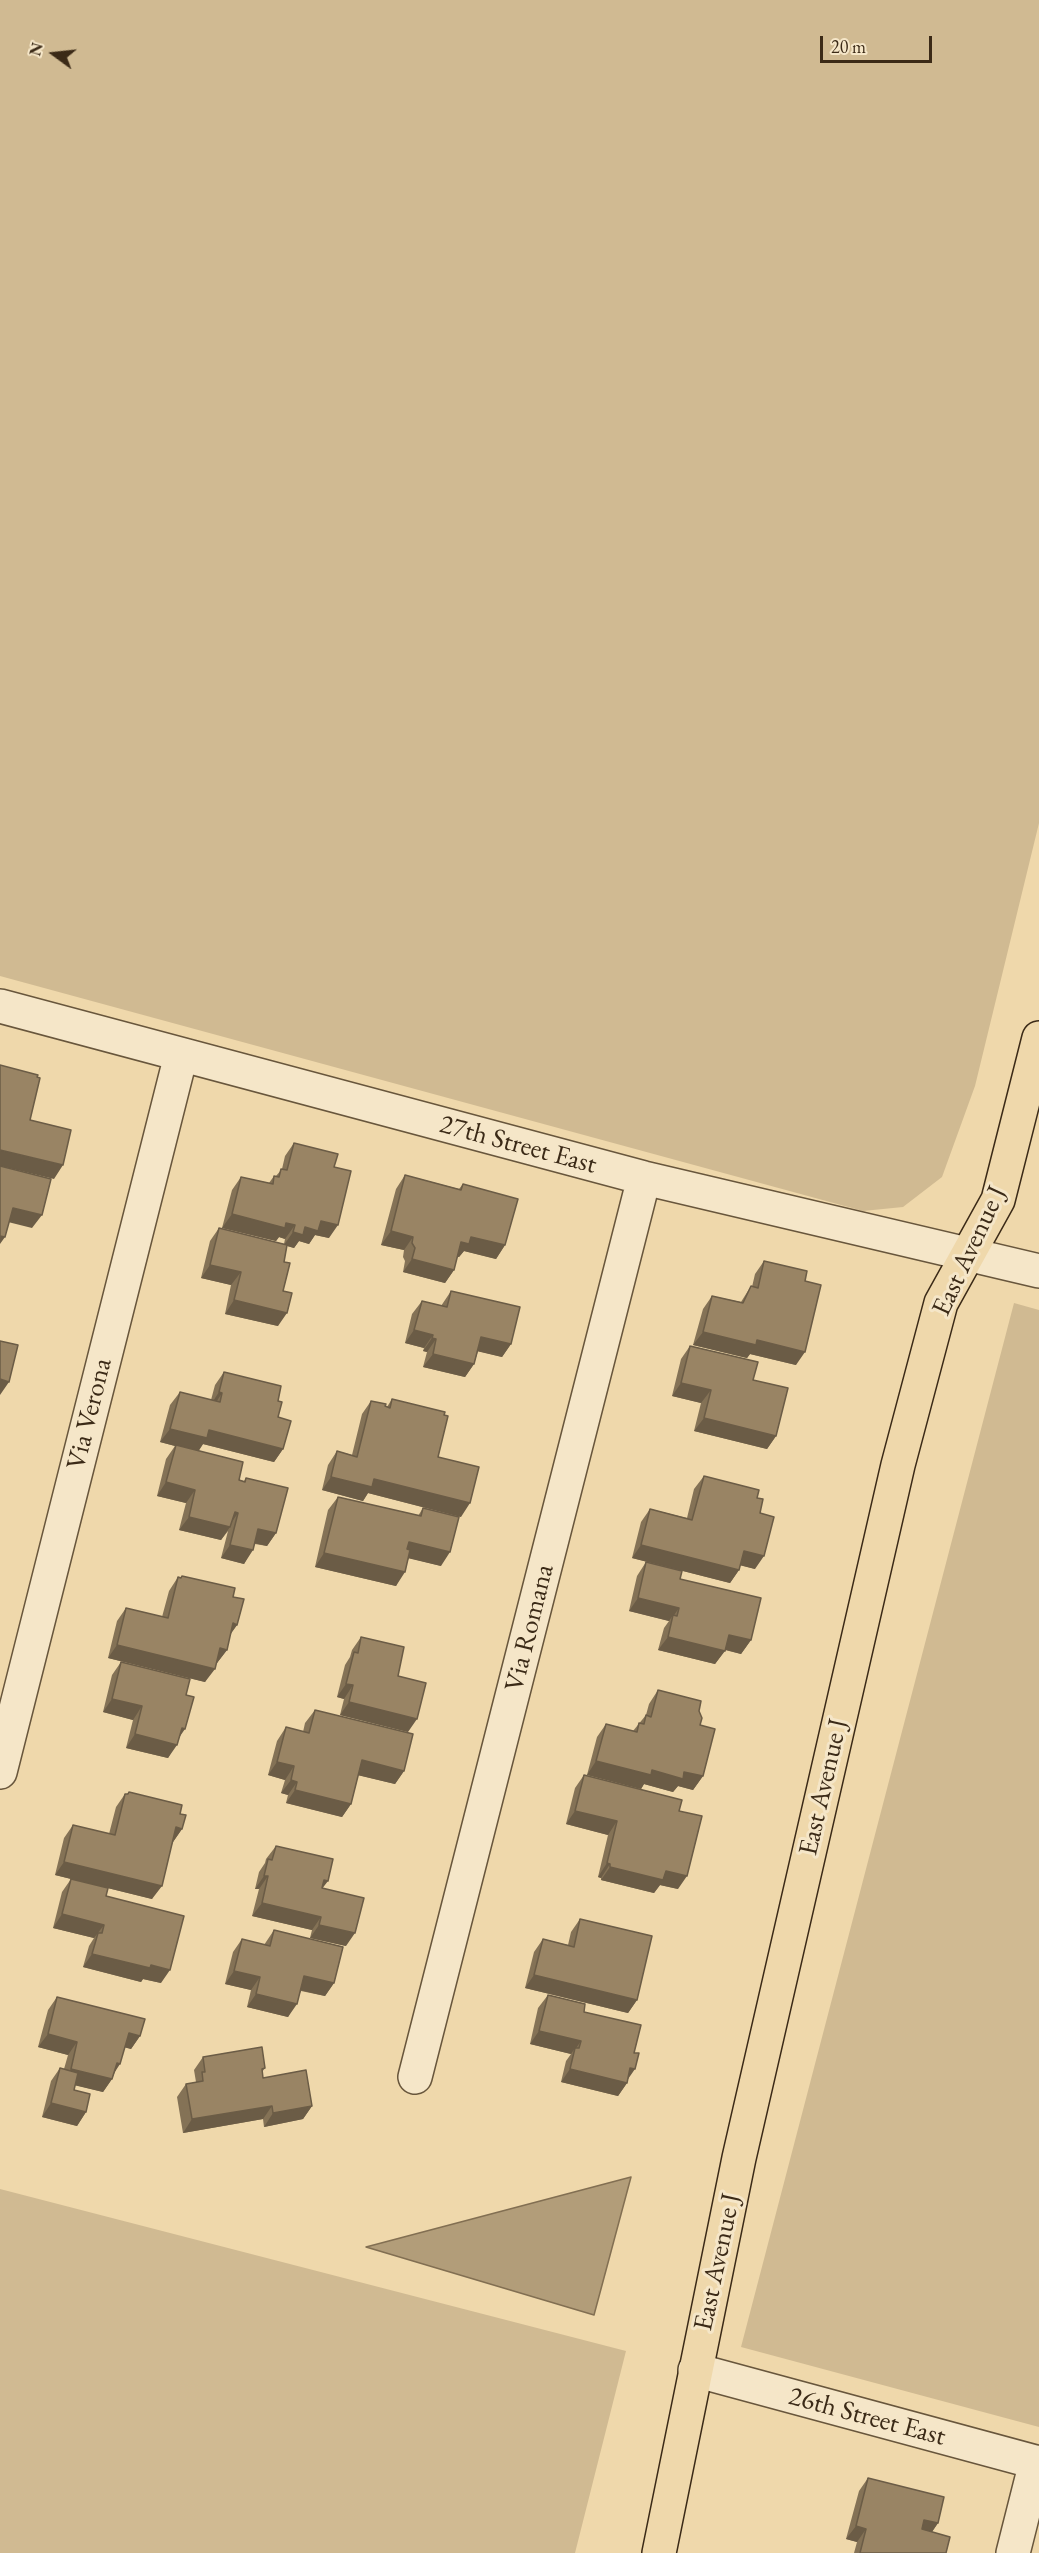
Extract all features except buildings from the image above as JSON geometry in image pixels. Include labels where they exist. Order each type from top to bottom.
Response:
[{"type":"main road","name":"East Avenue J","points":[[658,2553],[741,2146],[898,1465],[941,1303],[998,1200],[1039,1038]]},
{"type":"street","name":"27th Street East","points":[[0,1006],[645,1178],[1039,1271]]},
{"type":"street","name":"Via Verona","points":[[0,1772],[181,1055]]},
{"type":"street","name":"Via Romana","points":[[415,2077],[645,1178]]},
{"type":"street","name":"26th Street East","points":[[695,2370],[1037,2462]]},
{"type":"street","points":[[1013,2553],[1037,2462]]},
{"type":"shaded area","points":[[0,0],[1039,0],[1039,823],[975,1086],[942,1177],[903,1207],[863,1211],[0,976]]},
{"type":"shaded area","points":[[1014,1303],[1039,1310],[1039,2427],[741,2347]]},
{"type":"shaded area","points":[[631,2177],[594,2315],[366,2247]]},
{"type":"shaded area","points":[[0,2189],[626,2351],[575,2553],[0,2553]]}]
